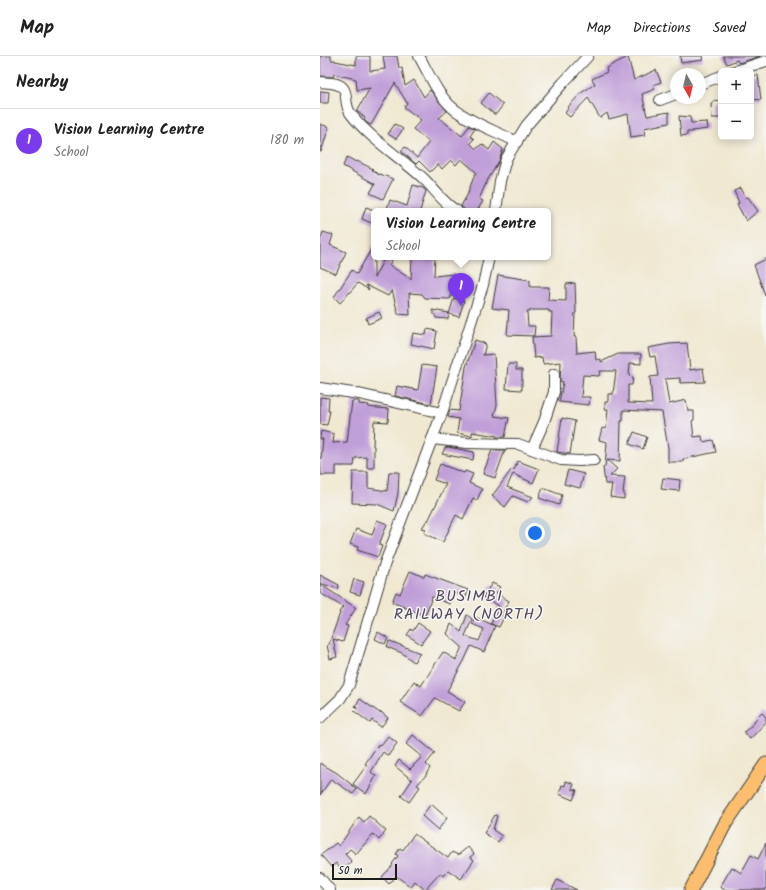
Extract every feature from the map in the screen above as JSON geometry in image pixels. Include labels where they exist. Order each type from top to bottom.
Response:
[{"type":"main road","points":[[691,890],[725,824],[766,764]]},
{"type":"street","points":[[419,56],[442,96],[454,109],[479,125],[500,133],[517,142]]},
{"type":"street","points":[[496,208],[500,180],[506,160],[526,126],[588,56]]},
{"type":"street","points":[[744,68],[766,61]]},
{"type":"street","points":[[706,82],[718,77]]},
{"type":"street","points":[[320,82],[334,83],[343,87],[349,112],[361,127],[425,180],[451,208]]},
{"type":"street","points":[[660,100],[670,96]]},
{"type":"street","points":[[320,718],[340,699],[349,685],[385,563],[442,413],[483,285],[488,260]]},
{"type":"street","points":[[532,449],[544,422],[554,392],[554,374]]},
{"type":"street","points":[[320,388],[359,394],[442,413]]},
{"type":"street","points":[[432,439],[467,443],[518,444],[562,460],[594,460]]},
{"type":"street","points":[[320,878],[330,890]]},
{"type":"building","points":[[320,56],[331,56],[331,60],[356,65],[356,56],[370,56],[370,71],[385,69],[383,56],[397,56],[399,68],[402,68],[405,86],[414,80],[424,97],[430,90],[447,111],[439,118],[462,136],[469,126],[475,129],[470,136],[474,139],[470,143],[476,149],[482,144],[489,150],[494,142],[503,149],[499,161],[487,181],[479,199],[483,201],[479,208],[463,208],[461,206],[469,192],[476,172],[461,159],[456,165],[451,160],[442,169],[438,164],[430,172],[419,161],[416,164],[401,151],[405,147],[417,158],[429,142],[413,129],[421,120],[404,107],[407,103],[395,83],[371,125],[364,120],[365,118],[357,111],[370,88],[357,90],[356,79],[334,74],[333,77],[320,76]]},
{"type":"building","points":[[680,56],[702,56],[703,60],[681,63]]},
{"type":"building","points":[[723,56],[760,56],[739,63],[737,60],[727,64]]},
{"type":"building","points":[[628,57],[634,80],[656,70],[661,82],[653,85],[655,89],[642,94],[647,116],[669,112],[669,123],[644,128],[645,135],[631,137],[628,114],[609,119],[607,113],[600,118],[588,98],[570,117],[565,113],[568,107],[581,93],[595,84],[592,79],[607,72],[606,69],[613,64]]},
{"type":"building","points":[[758,75],[761,100],[754,99],[754,76]]},
{"type":"building","points":[[320,91],[329,92],[328,103],[320,103]]},
{"type":"building","points":[[489,93],[503,105],[496,114],[481,103]]},
{"type":"building","points":[[718,100],[718,118],[712,118],[711,104],[713,104],[713,101]]},
{"type":"building","points":[[679,116],[690,117],[691,123],[707,122],[708,129],[687,132],[687,135],[681,136]]},
{"type":"building","points":[[320,124],[329,127],[321,152],[320,152]]},
{"type":"building","points":[[395,124],[403,129],[396,139],[388,134]]},
{"type":"building","points":[[347,157],[373,169],[372,170],[379,175],[380,174],[393,179],[383,199],[370,193],[375,184],[343,166]]},
{"type":"building","points":[[413,185],[423,188],[426,191],[421,208],[387,208],[390,200],[407,206]]},
{"type":"building","points":[[741,188],[746,198],[748,197],[758,211],[746,221],[737,204],[739,203],[734,191]]},
{"type":"building","points":[[366,207],[371,209],[371,223],[362,219]]},
{"type":"building","points":[[323,232],[333,235],[330,245],[346,252],[336,274],[320,267],[320,241]]},
{"type":"building","points":[[371,249],[371,260],[374,260],[374,278],[383,260],[392,260],[389,265],[411,279],[412,260],[435,260],[434,276],[454,274],[455,284],[450,299],[425,298],[422,294],[409,293],[410,315],[398,314],[392,290],[388,296],[366,285],[369,290],[358,283],[340,303],[334,297],[352,270],[357,274]]},
{"type":"building","points":[[766,259],[766,295],[765,295],[754,265]]},
{"type":"building","points":[[498,275],[530,280],[530,287],[549,287],[548,300],[566,301],[566,284],[575,283],[576,313],[574,337],[576,337],[577,353],[595,351],[596,360],[601,359],[601,362],[618,354],[641,354],[641,364],[630,363],[629,376],[633,377],[632,385],[628,385],[628,403],[652,404],[650,377],[658,376],[655,356],[650,357],[648,348],[669,344],[687,343],[690,370],[703,368],[705,382],[680,383],[680,378],[665,379],[669,404],[686,400],[688,411],[694,411],[694,420],[692,421],[694,437],[702,436],[703,442],[713,440],[716,452],[683,459],[683,462],[668,462],[668,448],[662,412],[623,410],[623,421],[621,421],[620,461],[607,460],[617,469],[610,476],[625,477],[623,492],[624,499],[610,497],[612,484],[605,484],[603,467],[605,467],[607,442],[599,440],[602,428],[606,429],[608,409],[605,409],[605,402],[608,402],[608,394],[613,394],[616,371],[600,371],[599,376],[583,375],[581,397],[590,397],[589,405],[559,402],[563,382],[560,381],[561,362],[543,364],[542,357],[534,358],[532,337],[551,336],[552,312],[549,312],[549,310],[530,310],[530,312],[527,312],[528,326],[535,326],[534,336],[507,335],[509,310],[492,308]]},
{"type":"building","points":[[454,298],[464,301],[459,317],[449,314]]},
{"type":"building","points":[[432,310],[449,313],[448,319],[436,318]]},
{"type":"building","points":[[379,312],[382,318],[368,324],[366,318]]},
{"type":"building","points":[[427,329],[437,331],[434,349],[411,344],[413,333],[426,335]]},
{"type":"building","points":[[475,340],[486,344],[483,355],[494,354],[497,405],[494,416],[509,418],[505,437],[496,437],[497,436],[472,432],[472,436],[457,433],[459,419],[448,417],[450,410],[459,411],[466,367]]},
{"type":"building","points":[[508,364],[516,364],[516,370],[522,370],[522,390],[506,389]]},
{"type":"building","points":[[422,365],[437,367],[431,404],[395,396],[397,386],[418,390]]},
{"type":"building","points":[[320,397],[329,398],[328,411],[330,411],[327,425],[320,424]]},
{"type":"building","points":[[352,401],[359,401],[359,404],[369,405],[368,407],[389,409],[388,422],[374,421],[374,468],[367,468],[367,457],[355,458],[354,466],[336,466],[336,475],[321,475],[320,458],[323,439],[320,439],[321,431],[334,434],[333,443],[347,442]]},
{"type":"building","points":[[562,418],[575,421],[570,454],[557,452]]},
{"type":"building","points":[[634,432],[647,437],[643,449],[629,444]]},
{"type":"building","points":[[448,447],[474,452],[473,460],[442,454],[445,448]]},
{"type":"building","points":[[492,450],[505,450],[495,478],[483,474]]},
{"type":"building","points":[[518,461],[539,469],[533,483],[513,474],[507,487],[533,497],[528,502],[513,496],[505,507],[492,496],[512,469],[514,470]]},
{"type":"building","points":[[440,464],[464,473],[465,471],[473,474],[469,483],[482,489],[477,500],[473,498],[463,519],[456,515],[443,542],[424,533],[426,529],[422,528],[427,520],[428,521],[446,484],[434,480]]},
{"type":"building","points":[[568,470],[584,474],[580,488],[564,484]]},
{"type":"building","points":[[353,472],[368,472],[368,488],[387,491],[389,472],[399,472],[398,493],[394,511],[377,504],[352,503]]},
{"type":"building","points":[[663,478],[680,480],[679,491],[661,489]]},
{"type":"building","points":[[543,488],[562,495],[559,505],[539,498]]},
{"type":"building","points":[[377,520],[387,524],[379,545],[382,546],[378,557],[357,550],[358,547],[350,544],[356,529],[372,535]]},
{"type":"building","points":[[410,571],[424,577],[425,574],[468,590],[466,597],[455,593],[450,604],[432,597],[425,616],[392,602],[396,592],[400,594]]},
{"type":"building","points":[[320,575],[339,585],[338,589],[320,583]]},
{"type":"building","points":[[354,579],[364,582],[360,595],[350,592]]},
{"type":"building","points":[[492,583],[500,587],[496,593],[509,601],[501,615],[504,617],[499,627],[491,624],[499,606],[483,597]]},
{"type":"building","points":[[320,584],[356,608],[345,625],[348,626],[343,642],[333,639],[337,657],[330,659],[327,645],[329,644],[340,613],[339,612],[343,607],[320,593]]},
{"type":"building","points":[[467,615],[472,619],[465,636],[479,641],[484,629],[472,624],[475,617],[495,626],[484,652],[471,646],[447,691],[465,702],[459,711],[435,698],[422,716],[400,702],[414,681],[421,686],[443,652],[456,660],[462,647],[447,634],[451,624],[461,632]]},
{"type":"building","points":[[418,623],[430,631],[421,644],[407,635],[411,629],[413,631]]},
{"type":"building","points":[[378,632],[388,638],[385,644],[375,639]]},
{"type":"building","points":[[389,641],[420,653],[414,662],[402,653],[387,647]]},
{"type":"building","points":[[360,699],[388,718],[381,727],[372,720],[370,723],[354,711],[357,708],[355,706]]},
{"type":"building","points":[[762,713],[766,717],[766,722],[750,739],[744,732]]},
{"type":"building","points":[[413,735],[435,753],[426,764],[430,768],[427,774],[417,785],[420,787],[409,802],[401,796],[412,780],[395,766],[399,760],[410,769],[422,757],[406,744]]},
{"type":"building","points":[[388,736],[397,743],[388,756],[383,752],[371,772],[376,776],[366,794],[353,784],[367,765],[365,764],[373,752]]},
{"type":"building","points":[[320,763],[337,773],[357,789],[353,794],[331,779],[320,795]]},
{"type":"building","points":[[566,781],[574,784],[572,789],[577,790],[573,800],[559,794],[562,785],[565,786]]},
{"type":"building","points":[[431,804],[447,818],[438,830],[422,816]]},
{"type":"building","points":[[495,815],[497,816],[493,830],[502,836],[498,842],[484,833]]},
{"type":"building","points":[[369,816],[386,831],[379,840],[373,834],[356,854],[350,849],[345,854],[352,862],[342,871],[336,863],[331,867],[321,855],[336,843],[339,846],[359,817],[364,822]]},
{"type":"building","points":[[414,834],[448,858],[452,852],[458,855],[468,847],[474,854],[470,857],[474,860],[461,879],[448,870],[443,876],[440,873],[425,890],[415,881],[411,887],[396,876],[389,884],[382,877],[393,865],[392,864],[398,856],[396,854],[400,848],[403,850]]},
{"type":"building","points":[[766,843],[766,890],[725,890],[720,887],[732,867],[741,873],[751,855],[758,859]]},
{"type":"building","points":[[557,880],[577,890],[552,890]]},
{"type":"place","name":"Vision Learning Centre","points":[[461,306]]},
{"type":"district","name":"BUSIMBI RAILWAY (NORTH)","points":[[469,604]]}]
